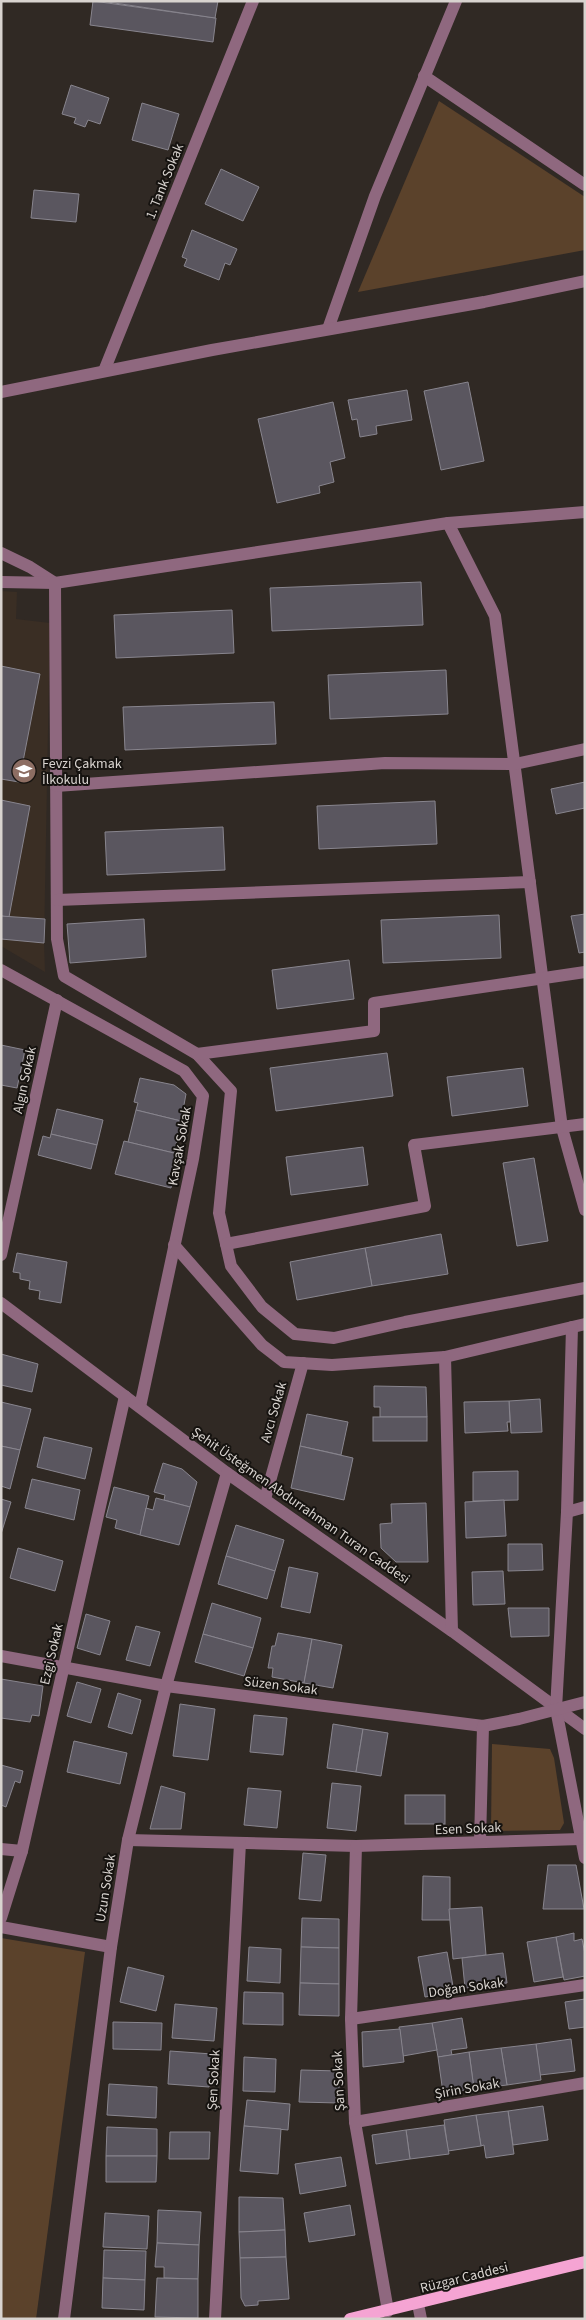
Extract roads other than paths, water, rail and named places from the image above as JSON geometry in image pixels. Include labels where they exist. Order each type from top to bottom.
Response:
[{"type":"main road","name":"Rüzgar Caddesi","points":[[350,2319],[584,2263]]},
{"type":"street","name":"1. Tank Sokak","points":[[104,371],[253,1]]},
{"type":"street","points":[[328,329],[374,196],[456,1]]},
{"type":"street","points":[[424,76],[585,185]]},
{"type":"street","points":[[1,392],[328,329],[484,302],[585,281]]},
{"type":"street","points":[[1,582],[55,583],[448,523],[585,512]]},
{"type":"street","points":[[448,523],[495,616],[562,1128],[585,1210]]},
{"type":"street","points":[[1,553],[30,567],[55,583]]},
{"type":"street","points":[[55,583],[57,939],[64,976],[198,1054],[231,1091],[219,1213],[231,1266],[262,1307],[294,1334],[334,1338],[405,1322],[585,1288]]},
{"type":"street","points":[[56,786],[385,763],[515,764],[585,749]]},
{"type":"street","points":[[57,900],[530,882]]},
{"type":"street","name":"Kavşak Sokak","points":[[1,970],[184,1071],[203,1096],[193,1159],[140,1407]]},
{"type":"street","points":[[198,1054],[374,1032],[374,1002],[585,972]]},
{"type":"street","name":"Algın Sokak","points":[[1,1255],[57,1000]]},
{"type":"street","points":[[226,1244],[424,1206],[414,1145],[585,1124]]},
{"type":"street","points":[[174,1245],[262,1345],[284,1362],[332,1365],[445,1357],[578,1325],[556,1709],[585,1858]]},
{"type":"street","name":"Şehit Üsteğmen Abdurrahman Turan Caddesi","points":[[1,1303],[227,1473],[452,1631],[585,1729]]},
{"type":"street","points":[[445,1357],[452,1631]]},
{"type":"street","name":"Avcı Sokak","points":[[265,1499],[303,1363]]},
{"type":"street","name":"Ezgi Sokak","points":[[1,1918],[22,1851],[125,1396]]},
{"type":"street","name":"Uzun Sokak","points":[[64,2319],[111,1947],[128,1840],[166,1686],[227,1473]]},
{"type":"street","points":[[567,1512],[585,1507]]},
{"type":"street","name":"Süzen Sokak","points":[[1,1656],[166,1686],[483,1726],[585,1702]]},
{"type":"street","points":[[480,1842],[483,1726]]},
{"type":"street","name":"Esen Sokak","points":[[128,1840],[356,1846],[581,1839]]},
{"type":"street","name":"Şen Sokak","points":[[215,2319],[240,1843]]},
{"type":"street","name":"Şan Sokak","points":[[356,1846],[351,2019],[355,2122],[388,2311]]},
{"type":"street","points":[[1,1849],[22,1851]]},
{"type":"street","points":[[1,1927],[111,1947]]},
{"type":"street","name":"Doğan Sokak","points":[[351,2019],[585,1985]]},
{"type":"street","name":"Şirin Sokak","points":[[355,2122],[585,2083]]},
{"type":"street","points":[[418,2304],[421,2319]]},
{"type":"place","name":"Fevzi Çakmak İlkokulu","points":[[24,771]]}]
